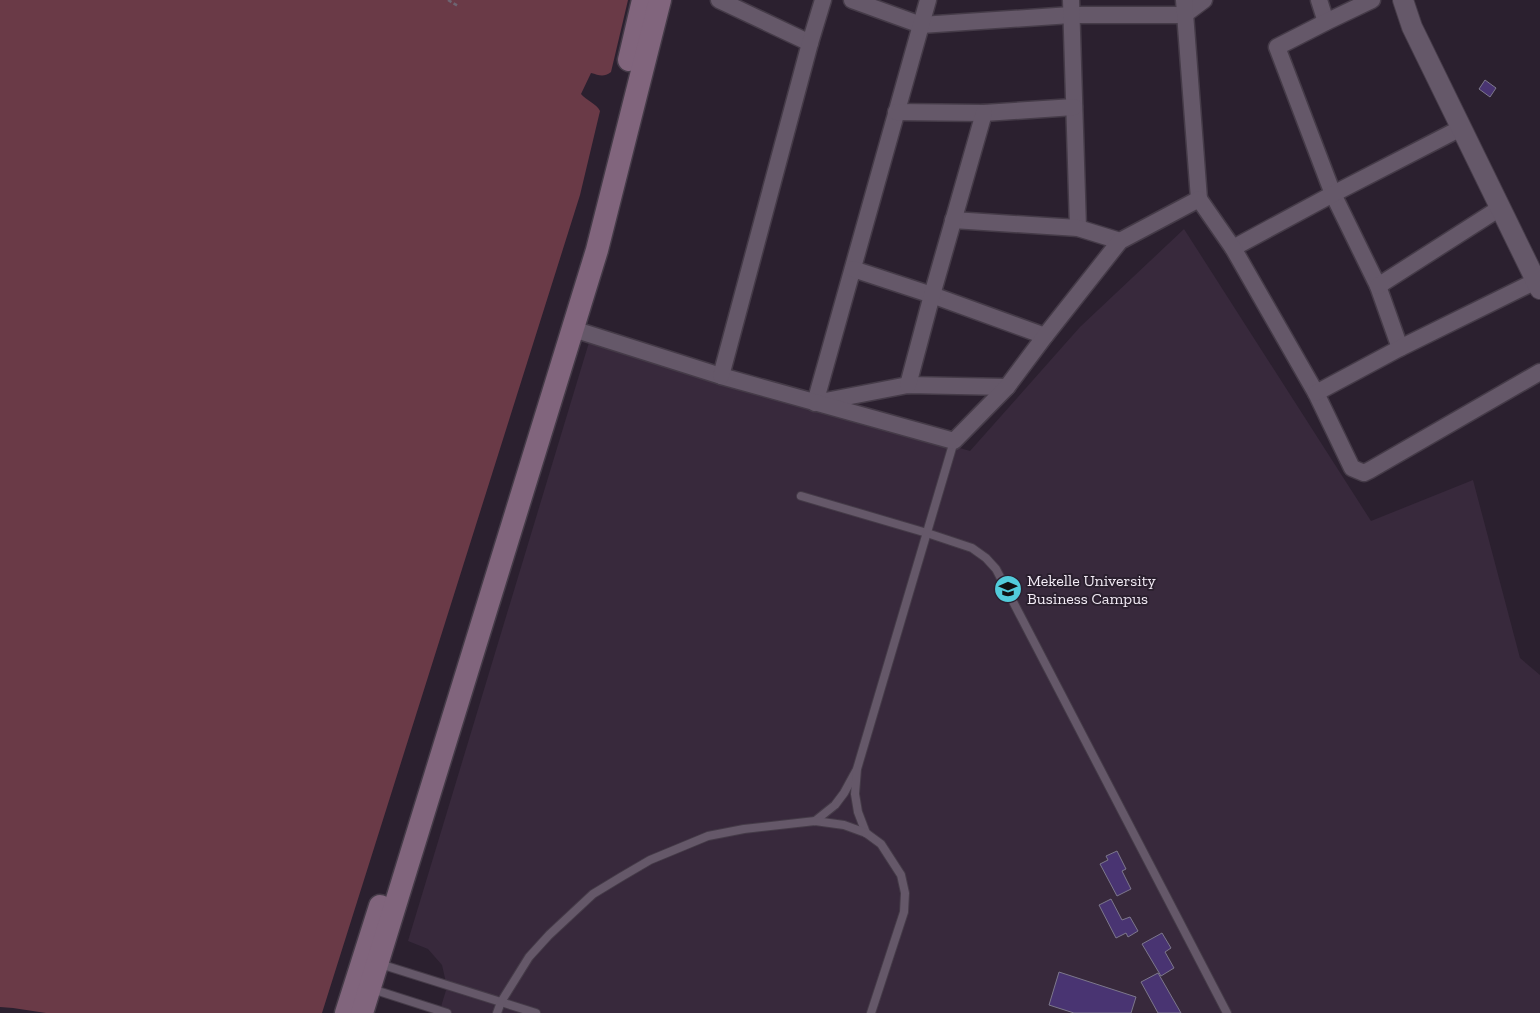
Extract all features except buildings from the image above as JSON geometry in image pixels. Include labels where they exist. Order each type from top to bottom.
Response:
[{"type":"main road","points":[[346,1013],[489,560],[585,243],[643,0]]},
{"type":"main road","points":[[362,1013],[574,329],[597,250],[660,0]]},
{"type":"street","points":[[719,0],[810,43]]},
{"type":"street","points":[[720,376],[823,0]]},
{"type":"street","points":[[852,0],[921,25],[1071,8],[1184,8],[1204,0]]},
{"type":"street","points":[[816,403],[928,0]]},
{"type":"street","points":[[1319,0],[1326,22]]},
{"type":"street","points":[[1372,0],[1278,47],[1333,194],[1378,286],[1400,348]]},
{"type":"street","points":[[1316,393],[1400,348],[1538,285],[1412,27],[1403,0]]},
{"type":"street","points":[[1071,8],[1078,228]]},
{"type":"street","points":[[1184,8],[1199,199],[1233,248],[1316,393],[1352,468],[1364,472],[1540,372]]},
{"type":"street","points":[[896,112],[984,113],[1074,107]]},
{"type":"street","points":[[908,385],[952,220],[984,113]]},
{"type":"street","points":[[1233,248],[1461,128]]},
{"type":"street","points":[[574,329],[720,376],[954,441],[1007,387],[1120,242],[1199,199]]},
{"type":"street","points":[[1378,286],[1500,208]]},
{"type":"street","points":[[952,220],[1078,228],[1120,242]]},
{"type":"street","points":[[852,269],[932,295],[1045,336]]},
{"type":"street","points":[[816,403],[908,385],[1007,387]]},
{"type":"lane","points":[[815,821],[835,805],[857,769],[954,441]]},
{"type":"lane","points":[[801,496],[972,548],[986,558],[996,569],[1227,1013]]},
{"type":"lane","points":[[857,769],[855,794],[858,812],[866,832]]},
{"type":"lane","points":[[497,1013],[501,1002],[529,957],[549,935],[593,894],[621,877],[650,860],[708,836],[752,828],[815,821],[844,825],[866,832],[881,844],[901,875],[906,893],[904,912],[871,1013]]},
{"type":"lane","points":[[378,963],[536,1013]]},
{"type":"lane","points":[[370,989],[447,1013]]},
{"type":"path","points":[[448,0],[458,6]]},
{"type":"shaded area","points":[[0,0],[628,0],[611,72],[603,75],[591,73],[581,94],[600,111],[580,195],[322,1013],[46,1013],[0,1007]]},
{"type":"shaded area","name":"Mekelle University Business Campus","points":[[1184,229],[1371,521],[1473,480],[1520,658],[1540,675],[1540,1013],[437,1013],[440,1010],[447,987],[442,965],[428,949],[408,941],[590,339],[970,451],[1080,327]]},
{"type":"place","name":"Mekelle University Business Campus","points":[[1008,589]]}]
